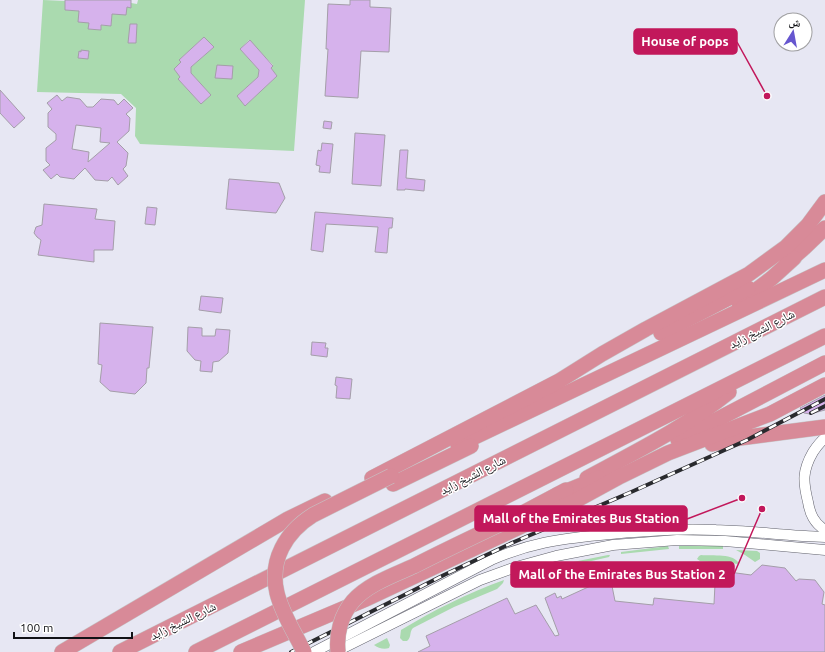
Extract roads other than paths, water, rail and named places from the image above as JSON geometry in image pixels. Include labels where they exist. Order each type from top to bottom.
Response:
[{"type":"highway","points":[[304,652],[281,606],[275,580],[279,554],[292,531],[302,522],[313,515],[532,416],[560,389],[629,338],[762,266],[797,236],[825,202]]},
{"type":"highway","points":[[560,389],[604,362],[747,289],[794,258],[825,228]]},
{"type":"highway","points":[[62,652],[288,519],[422,453],[560,389],[825,270]]},
{"type":"highway","name":"شارع الشيخ زايد","points":[[120,652],[825,298]]},
{"type":"highway","points":[[196,652],[825,336]]},
{"type":"highway","points":[[557,495],[640,460],[825,363]]},
{"type":"highway","points":[[338,652],[338,633],[341,621],[354,600],[363,592],[557,495],[696,416],[749,374]]},
{"type":"highway","points":[[241,652],[366,599],[577,500],[668,453],[770,414],[825,386]]},
{"type":"highway","points":[[621,476],[685,452],[716,443],[740,438],[825,427]]},
{"type":"highway","points":[[314,652],[288,603],[286,594],[284,584],[285,566],[292,548],[303,533],[318,521],[392,480]]},
{"type":"street","points":[[825,438],[819,443],[808,463],[804,481],[812,517],[817,524],[825,530]]},
{"type":"street","points":[[314,652],[491,560],[531,545],[561,539],[664,530],[716,530],[825,538]]},
{"type":"street","points":[[774,545],[777,534]]},
{"type":"street","points":[[480,580],[490,571],[503,565],[551,550],[561,539]]},
{"type":"street","points":[[335,652],[480,580],[538,560],[571,553],[613,545],[661,541],[704,540],[825,550]]},
{"type":"railway","points":[[291,652],[444,575],[514,542],[629,493],[747,440],[825,399]]},
{"type":"railway","points":[[811,413],[825,406]]},
{"type":"place","name":"House of pops","points":[[767,96]]},
{"type":"place","name":"Mall of the Emirates Bus Station","points":[[742,498]]},
{"type":"place","name":"Mall of the Emirates Bus Station 2","points":[[762,509]]}]
